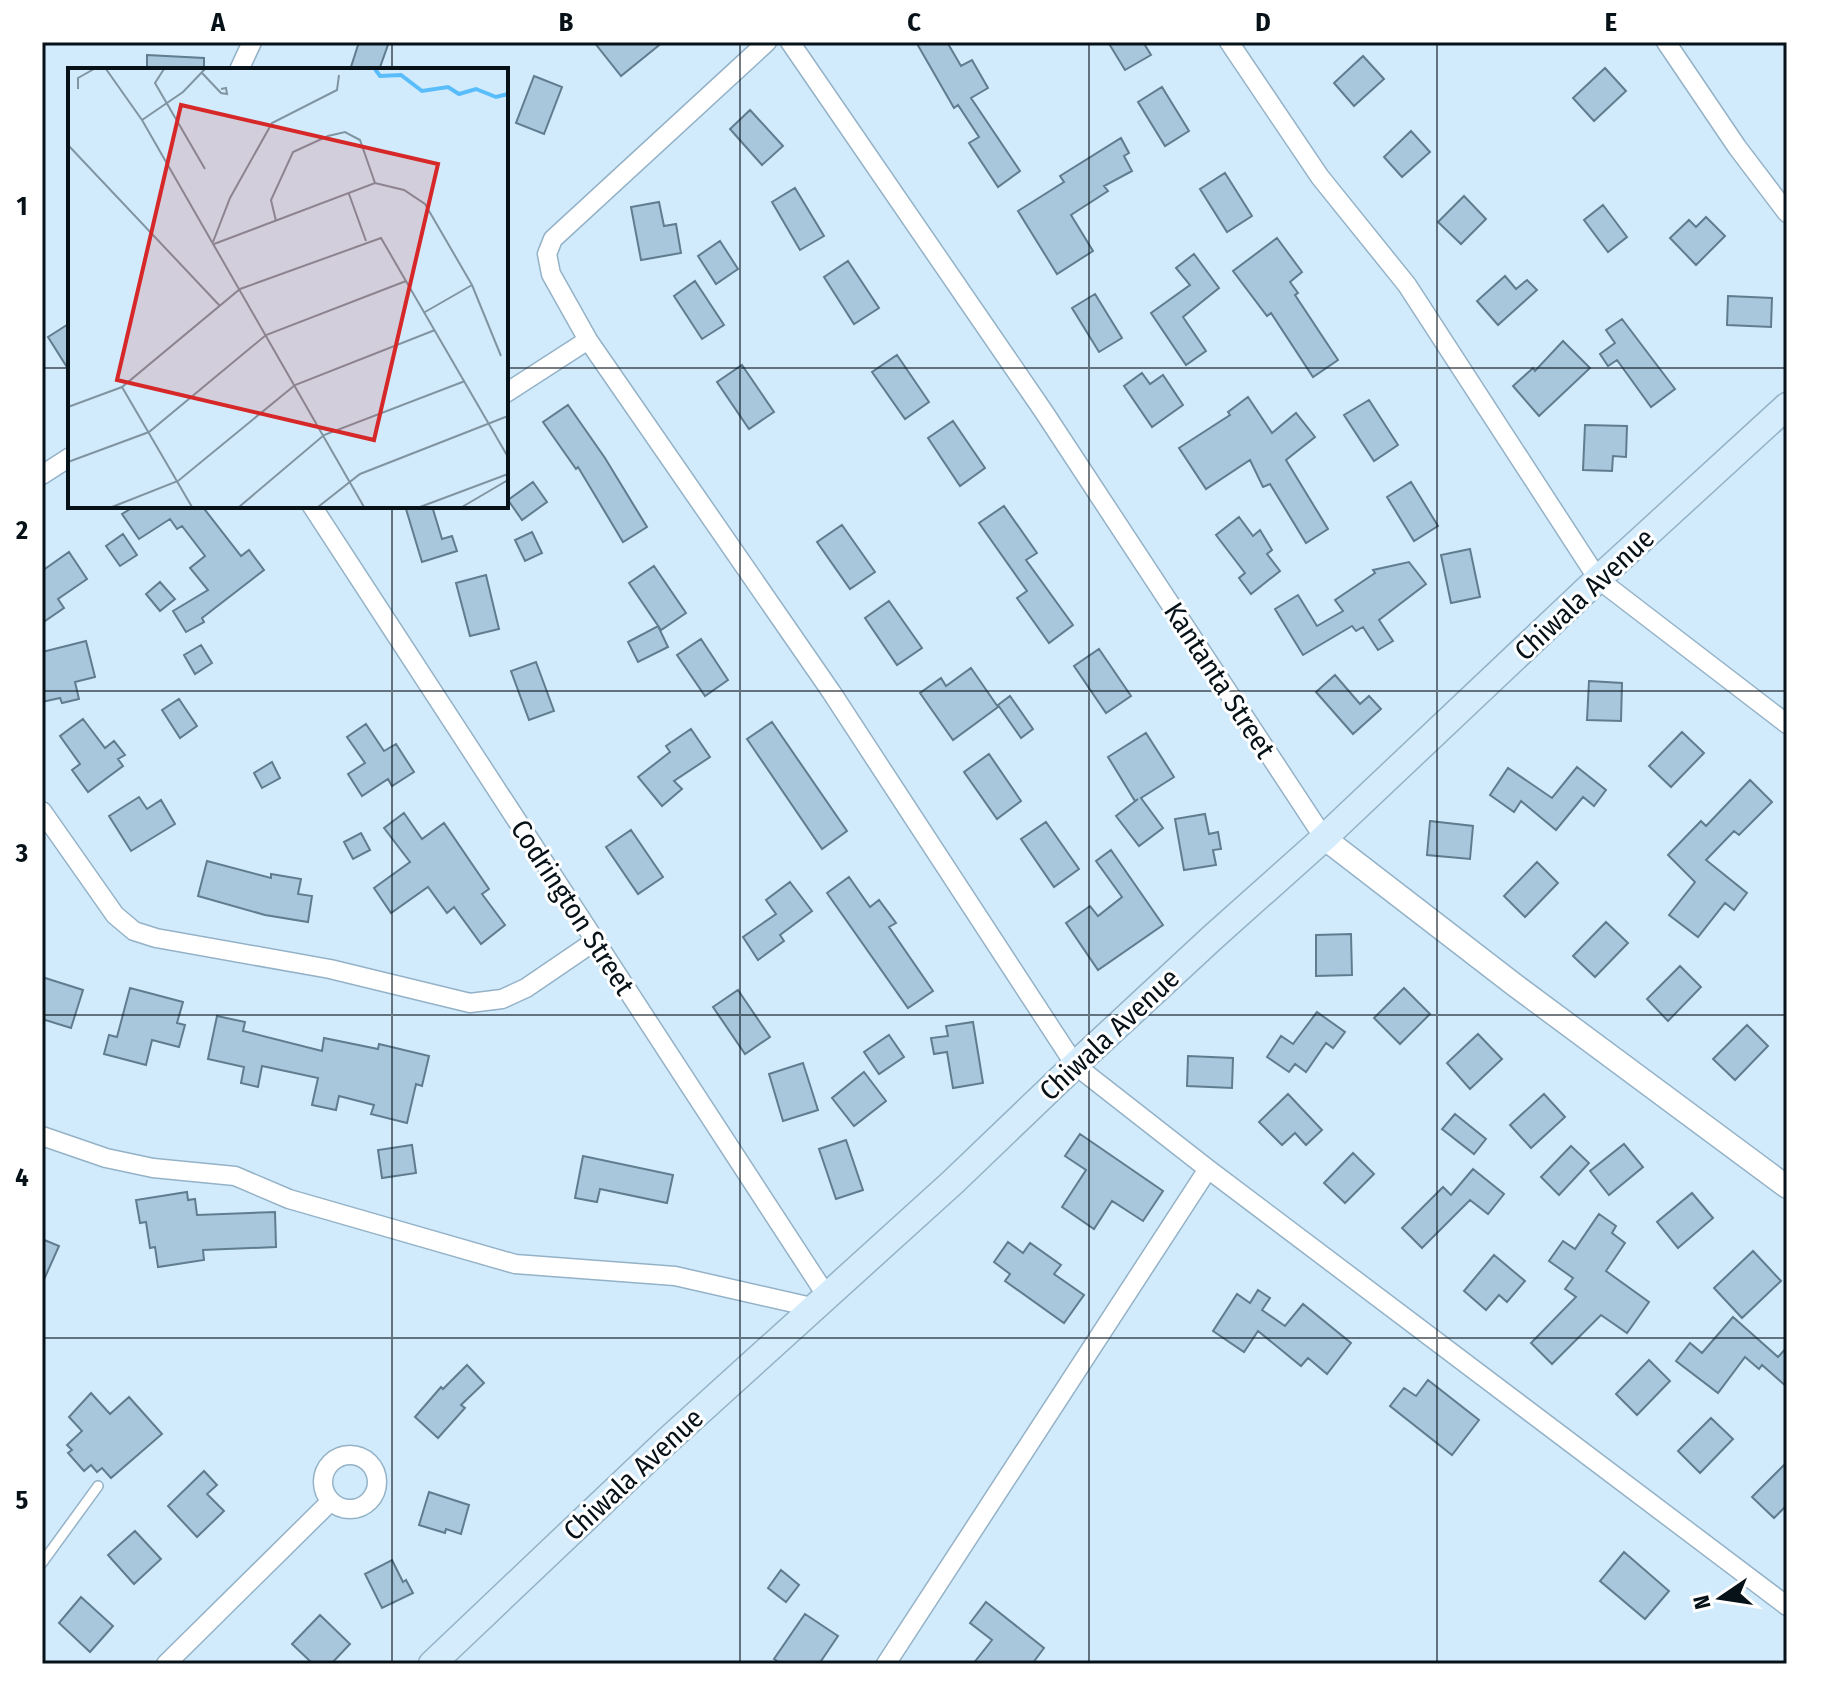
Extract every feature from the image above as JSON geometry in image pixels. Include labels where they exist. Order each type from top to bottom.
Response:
[{"type":"main road","name":"Chiwala Avenue","points":[[432,1664],[667,1441],[953,1182],[1075,1065],[1324,838],[1598,579],[1787,406]]},
{"type":"street","points":[[240,68],[252,42]]},
{"type":"street","points":[[767,42],[553,239],[547,254],[551,274],[588,340],[832,693],[1075,1065],[1787,1606]]},
{"type":"street","name":"Kantanta Street","points":[[790,42],[1044,412],[1324,838],[1516,986],[1787,1187]]},
{"type":"street","points":[[1229,42],[1320,177],[1407,285],[1598,579],[1787,724]]},
{"type":"street","points":[[1666,42],[1737,147],[1787,213]]},
{"type":"street","points":[[508,392],[588,340]]},
{"type":"street","points":[[42,475],[68,458]]},
{"type":"street","name":"Codrington Street","points":[[321,509],[822,1303]]},
{"type":"street","points":[[42,811],[115,915],[134,931],[156,938],[330,969],[470,1003],[502,999],[526,988],[595,941]]},
{"type":"street","points":[[42,1136],[106,1158],[153,1168],[235,1176],[289,1199],[515,1264],[675,1276],[822,1303]]},
{"type":"street","points":[[886,1664],[1208,1169]]},
{"type":"street","points":[[166,1664],[330,1502]]},
{"type":"lane","points":[[42,1563],[98,1486]]},
{"type":"building","points":[[359,42],[389,42],[380,68],[351,68]]},
{"type":"building","points":[[594,42],[663,42],[621,76]]},
{"type":"building","points":[[916,42],[947,42],[961,66],[972,60],[988,88],[971,98],[1020,171],[998,187],[969,143],[979,137],[958,105],[954,108]]},
{"type":"building","points":[[1108,42],[1143,42],[1151,55],[1125,70]]},
{"type":"building","points":[[147,55],[204,58],[204,68],[147,68]]},
{"type":"building","points":[[1363,56],[1384,79],[1354,106],[1334,83]]},
{"type":"building","points":[[1605,68],[1626,91],[1594,121],[1573,98]]},
{"type":"building","points":[[534,76],[562,87],[544,134],[516,123]]},
{"type":"building","points":[[1162,87],[1189,131],[1165,146],[1138,102]]},
{"type":"building","points":[[750,110],[783,146],[762,165],[730,129]]},
{"type":"building","points":[[1411,131],[1430,152],[1402,177],[1384,157]]},
{"type":"building","points":[[1121,138],[1129,153],[1124,156],[1132,171],[1104,186],[1108,191],[1071,215],[1093,251],[1057,274],[1018,211],[1064,182],[1060,176]]},
{"type":"building","points":[[1225,173],[1252,216],[1227,232],[1200,189]]},
{"type":"building","points":[[795,188],[824,236],[800,250],[772,202]]},
{"type":"building","points":[[1464,196],[1486,219],[1461,244],[1438,222]]},
{"type":"building","points":[[659,202],[664,226],[676,224],[681,253],[641,260],[631,207]]},
{"type":"building","points":[[1603,205],[1627,237],[1608,252],[1584,220]]},
{"type":"building","points":[[1706,217],[1725,236],[1696,265],[1670,238],[1689,220],[1696,227]]},
{"type":"building","points":[[1277,238],[1302,272],[1290,282],[1298,293],[1295,295],[1338,360],[1313,377],[1271,313],[1267,316],[1233,271]]},
{"type":"building","points":[[720,241],[738,269],[716,284],[698,256]]},
{"type":"building","points":[[1194,254],[1219,288],[1183,317],[1206,351],[1186,365],[1151,313],[1190,285],[1176,268]]},
{"type":"building","points":[[848,261],[879,308],[854,324],[824,277]]},
{"type":"building","points":[[1505,276],[1516,289],[1527,280],[1537,290],[1498,325],[1477,301]]},
{"type":"building","points":[[695,281],[724,325],[702,339],[674,296]]},
{"type":"building","points":[[1095,294],[1122,338],[1099,352],[1072,308]]},
{"type":"building","points":[[1728,296],[1772,298],[1771,327],[1727,325]]},
{"type":"building","points":[[1622,319],[1675,389],[1651,407],[1617,360],[1608,366],[1600,354],[1615,343],[1606,330]]},
{"type":"building","points":[[68,324],[68,369],[48,337]]},
{"type":"building","points":[[1563,341],[1590,368],[1539,416],[1513,386],[1533,368],[1535,371]]},
{"type":"building","points":[[897,355],[929,402],[905,419],[872,372]]},
{"type":"building","points":[[742,365],[774,412],[749,429],[717,382]]},
{"type":"building","points":[[1142,373],[1150,384],[1163,375],[1183,405],[1152,427],[1124,386]]},
{"type":"building","points":[[1248,397],[1272,433],[1296,413],[1315,437],[1286,460],[1328,529],[1306,543],[1270,484],[1263,487],[1250,460],[1206,489],[1179,448],[1230,415],[1228,412]]},
{"type":"building","points":[[1369,400],[1398,445],[1374,461],[1344,415]]},
{"type":"building","points":[[568,405],[647,527],[623,542],[578,467],[576,469],[543,422]]},
{"type":"building","points":[[953,421],[985,468],[960,486],[928,438]]},
{"type":"building","points":[[1585,425],[1627,426],[1626,457],[1613,456],[1612,471],[1583,470]]},
{"type":"building","points":[[533,482],[547,502],[522,520],[508,500]]},
{"type":"building","points":[[1411,482],[1438,526],[1414,541],[1387,497]]},
{"type":"building","points":[[1004,506],[1037,553],[1026,560],[1073,625],[1049,643],[1017,598],[1027,591],[979,523]]},
{"type":"building","points":[[132,508],[204,508],[241,556],[249,550],[264,570],[202,618],[204,622],[186,632],[173,611],[208,590],[190,568],[205,556],[182,526],[177,529],[170,519],[139,539],[122,514]]},
{"type":"building","points":[[433,508],[442,539],[452,536],[457,551],[422,562],[406,509]]},
{"type":"building","points":[[1239,517],[1253,536],[1260,530],[1272,550],[1267,554],[1280,571],[1251,594],[1239,578],[1245,573],[1216,535]]},
{"type":"building","points":[[842,525],[875,572],[850,589],[817,542]]},
{"type":"building","points":[[532,532],[542,553],[525,561],[515,540]]},
{"type":"building","points":[[123,534],[137,555],[120,566],[106,546]]},
{"type":"building","points":[[1470,549],[1480,597],[1451,603],[1441,555]]},
{"type":"building","points":[[69,552],[87,579],[58,599],[64,608],[42,623],[42,571]]},
{"type":"building","points":[[1409,562],[1426,584],[1379,620],[1393,641],[1378,650],[1363,627],[1356,631],[1352,626],[1303,655],[1275,609],[1298,595],[1317,626],[1343,611],[1335,600],[1375,573],[1373,570]]},
{"type":"building","points":[[654,566],[686,613],[661,630],[629,583]]},
{"type":"building","points":[[486,575],[499,629],[470,636],[456,583]]},
{"type":"building","points":[[160,582],[175,599],[160,611],[146,594]]},
{"type":"building","points":[[889,601],[922,648],[897,665],[865,618]]},
{"type":"building","points":[[658,626],[668,647],[638,662],[628,642]]},
{"type":"building","points":[[701,639],[728,680],[705,696],[677,655]]},
{"type":"building","points":[[86,641],[95,677],[75,682],[79,699],[62,703],[60,698],[42,702],[42,652]]},
{"type":"building","points":[[201,645],[212,663],[195,674],[184,655]]},
{"type":"building","points":[[1099,649],[1131,696],[1106,713],[1074,666]]},
{"type":"building","points":[[536,662],[554,711],[529,720],[511,671]]},
{"type":"building","points":[[971,668],[998,707],[953,740],[920,693],[941,678],[946,686]]},
{"type":"building","points":[[1335,675],[1360,704],[1369,696],[1381,709],[1353,734],[1316,692]]},
{"type":"building","points":[[1589,681],[1622,683],[1621,721],[1587,720]]},
{"type":"building","points":[[1010,696],[1033,729],[1021,738],[998,705]]},
{"type":"building","points":[[179,699],[197,726],[180,738],[162,710]]},
{"type":"building","points":[[83,719],[105,748],[114,741],[125,755],[118,759],[123,766],[88,792],[72,770],[80,764],[60,736]]},
{"type":"building","points":[[772,722],[847,831],[822,849],[747,739]]},
{"type":"building","points":[[366,724],[384,751],[396,744],[414,772],[392,786],[388,779],[362,796],[348,774],[365,763],[347,737]]},
{"type":"building","points":[[691,729],[710,757],[674,781],[682,789],[662,806],[638,777],[670,752],[666,746]]},
{"type":"building","points":[[1682,732],[1704,753],[1671,787],[1649,766]]},
{"type":"building","points":[[1146,733],[1174,777],[1141,798],[1163,828],[1139,846],[1116,816],[1138,799],[1135,801],[1108,757]]},
{"type":"building","points":[[989,754],[1021,801],[997,819],[964,772]]},
{"type":"building","points":[[272,762],[280,778],[262,788],[254,773]]},
{"type":"building","points":[[1577,767],[1606,790],[1594,806],[1583,797],[1556,830],[1521,801],[1514,812],[1490,795],[1508,768],[1552,798]]},
{"type":"building","points":[[1750,780],[1772,802],[1739,835],[1734,831],[1706,860],[1747,893],[1734,910],[1725,903],[1698,937],[1669,915],[1695,882],[1668,855],[1701,821],[1706,826]]},
{"type":"building","points":[[139,797],[147,809],[161,800],[175,824],[131,851],[109,816]]},
{"type":"building","points":[[404,813],[422,839],[444,823],[489,889],[482,894],[505,925],[481,944],[454,907],[447,913],[428,887],[391,913],[374,888],[410,862],[384,828]]},
{"type":"building","points":[[1205,814],[1209,834],[1218,832],[1221,849],[1213,850],[1216,865],[1184,870],[1175,819]]},
{"type":"building","points":[[1430,821],[1473,826],[1470,859],[1427,855]]},
{"type":"building","points":[[1046,822],[1079,869],[1054,887],[1021,839]]},
{"type":"building","points":[[631,830],[663,877],[638,894],[606,847]]},
{"type":"building","points":[[361,833],[370,850],[353,859],[344,842]]},
{"type":"building","points":[[1111,850],[1163,925],[1098,970],[1066,923],[1090,906],[1098,916],[1122,897],[1096,861]]},
{"type":"building","points":[[207,861],[271,878],[271,874],[301,879],[298,894],[312,896],[308,922],[265,915],[198,896]]},
{"type":"building","points":[[1537,862],[1558,883],[1525,917],[1504,896]]},
{"type":"building","points":[[849,877],[870,907],[879,900],[896,923],[889,927],[933,991],[908,1008],[827,893]]},
{"type":"building","points":[[790,882],[812,911],[780,935],[784,941],[758,960],[743,937],[776,914],[766,900]]},
{"type":"building","points":[[1606,922],[1628,943],[1595,977],[1573,956]]},
{"type":"building","points":[[1351,934],[1352,975],[1316,976],[1316,935]]},
{"type":"building","points":[[1680,966],[1701,987],[1668,1021],[1647,999]]},
{"type":"building","points":[[42,977],[83,990],[71,1028],[42,1019]]},
{"type":"building","points":[[130,988],[183,1002],[177,1023],[185,1025],[179,1047],[152,1040],[146,1065],[104,1054],[109,1035],[117,1037]]},
{"type":"building","points":[[1404,988],[1430,1014],[1400,1044],[1374,1018]]},
{"type":"building","points":[[738,990],[770,1037],[745,1054],[713,1007]]},
{"type":"building","points":[[1317,1012],[1345,1032],[1333,1048],[1326,1043],[1306,1072],[1295,1064],[1289,1072],[1267,1057],[1281,1036],[1293,1044]]},
{"type":"building","points":[[217,1016],[245,1022],[243,1031],[322,1051],[324,1038],[378,1049],[379,1044],[429,1056],[422,1086],[416,1084],[407,1123],[371,1114],[374,1105],[339,1096],[336,1110],[312,1105],[318,1078],[262,1066],[258,1087],[241,1083],[244,1067],[208,1059]]},
{"type":"building","points":[[973,1022],[983,1083],[953,1088],[947,1052],[934,1054],[931,1038],[948,1036],[946,1026]]},
{"type":"building","points":[[1747,1025],[1768,1046],[1735,1080],[1713,1059]]},
{"type":"building","points":[[1478,1034],[1502,1059],[1470,1089],[1447,1063]]},
{"type":"building","points":[[889,1035],[904,1057],[879,1074],[864,1052]]},
{"type":"building","points":[[1188,1056],[1233,1058],[1232,1088],[1187,1086]]},
{"type":"building","points":[[803,1063],[818,1110],[783,1121],[769,1074]]},
{"type":"building","points":[[864,1072],[886,1101],[854,1126],[832,1098]]},
{"type":"building","points":[[1288,1094],[1322,1130],[1306,1145],[1295,1133],[1282,1145],[1259,1122]]},
{"type":"building","points":[[1544,1094],[1565,1117],[1531,1148],[1510,1125]]},
{"type":"building","points":[[1455,1114],[1486,1139],[1474,1154],[1442,1129]]},
{"type":"building","points":[[1080,1134],[1163,1191],[1143,1221],[1112,1201],[1094,1229],[1062,1207],[1086,1170],[1065,1156]]},
{"type":"building","points":[[846,1140],[863,1190],[836,1199],[819,1149]]},
{"type":"building","points":[[1624,1144],[1643,1167],[1609,1195],[1590,1171]]},
{"type":"building","points":[[412,1145],[416,1173],[382,1178],[378,1150]]},
{"type":"building","points":[[1571,1146],[1589,1163],[1559,1195],[1541,1177]]},
{"type":"building","points":[[1353,1153],[1374,1174],[1345,1203],[1324,1183]]},
{"type":"building","points":[[583,1156],[673,1175],[667,1203],[600,1189],[597,1202],[575,1198]]},
{"type":"building","points":[[1473,1169],[1504,1194],[1488,1214],[1470,1200],[1422,1248],[1402,1228],[1443,1187],[1451,1195]]},
{"type":"building","points":[[187,1192],[188,1200],[195,1199],[197,1215],[275,1212],[276,1247],[203,1250],[204,1260],[158,1267],[155,1247],[150,1248],[146,1222],[140,1223],[136,1200]]},
{"type":"building","points":[[1692,1193],[1713,1218],[1678,1248],[1657,1222]]},
{"type":"building","points":[[1599,1214],[1616,1226],[1612,1233],[1625,1243],[1606,1271],[1649,1302],[1627,1333],[1601,1315],[1552,1364],[1531,1343],[1576,1297],[1565,1289],[1573,1278],[1549,1261],[1563,1241],[1575,1249]]},
{"type":"building","points":[[42,1239],[59,1246],[42,1284]]},
{"type":"building","points":[[1008,1242],[1023,1253],[1030,1243],[1061,1265],[1054,1274],[1084,1295],[1064,1323],[1005,1281],[1010,1274],[994,1262]]},
{"type":"building","points":[[1753,1251],[1781,1281],[1742,1318],[1714,1288]]},
{"type":"building","points":[[1494,1255],[1525,1281],[1507,1302],[1499,1295],[1486,1310],[1464,1291]]},
{"type":"building","points":[[1258,1290],[1270,1298],[1262,1310],[1285,1326],[1303,1304],[1351,1343],[1327,1374],[1308,1358],[1301,1366],[1258,1331],[1244,1352],[1213,1331],[1237,1294],[1250,1303]]},
{"type":"building","points":[[1733,1317],[1778,1357],[1787,1347],[1787,1387],[1762,1365],[1759,1369],[1745,1357],[1718,1393],[1676,1361],[1690,1343],[1702,1353]]},
{"type":"building","points":[[1649,1360],[1670,1381],[1637,1415],[1616,1394]]},
{"type":"building","points":[[467,1365],[484,1383],[461,1405],[465,1408],[438,1438],[415,1417],[441,1387],[443,1389]]},
{"type":"building","points":[[1428,1380],[1479,1420],[1452,1455],[1390,1406],[1404,1388],[1416,1396]]},
{"type":"building","points":[[91,1393],[110,1414],[129,1397],[162,1434],[111,1478],[102,1468],[97,1472],[91,1465],[84,1471],[68,1453],[72,1450],[67,1445],[82,1431],[69,1417]]},
{"type":"building","points":[[1711,1418],[1733,1439],[1700,1473],[1678,1451]]},
{"type":"building","points":[[1787,1462],[1787,1505],[1774,1518],[1752,1497]]},
{"type":"building","points":[[204,1471],[217,1485],[207,1494],[224,1511],[197,1537],[168,1506]]},
{"type":"building","points":[[429,1492],[469,1505],[461,1534],[419,1525]]},
{"type":"building","points":[[135,1531],[161,1559],[134,1584],[108,1555]]},
{"type":"building","points":[[1624,1552],[1669,1591],[1645,1619],[1600,1581]]},
{"type":"building","points":[[392,1560],[403,1582],[406,1580],[413,1593],[382,1608],[365,1574]]},
{"type":"building","points":[[781,1570],[799,1585],[786,1602],[768,1588]]},
{"type":"building","points":[[81,1597],[113,1626],[90,1652],[59,1623]]},
{"type":"building","points":[[986,1602],[1044,1648],[1032,1664],[973,1664],[992,1640],[970,1623]]},
{"type":"building","points":[[805,1614],[838,1636],[819,1664],[782,1664],[774,1659]]},
{"type":"building","points":[[320,1615],[350,1644],[331,1664],[313,1664],[292,1644]]}]
